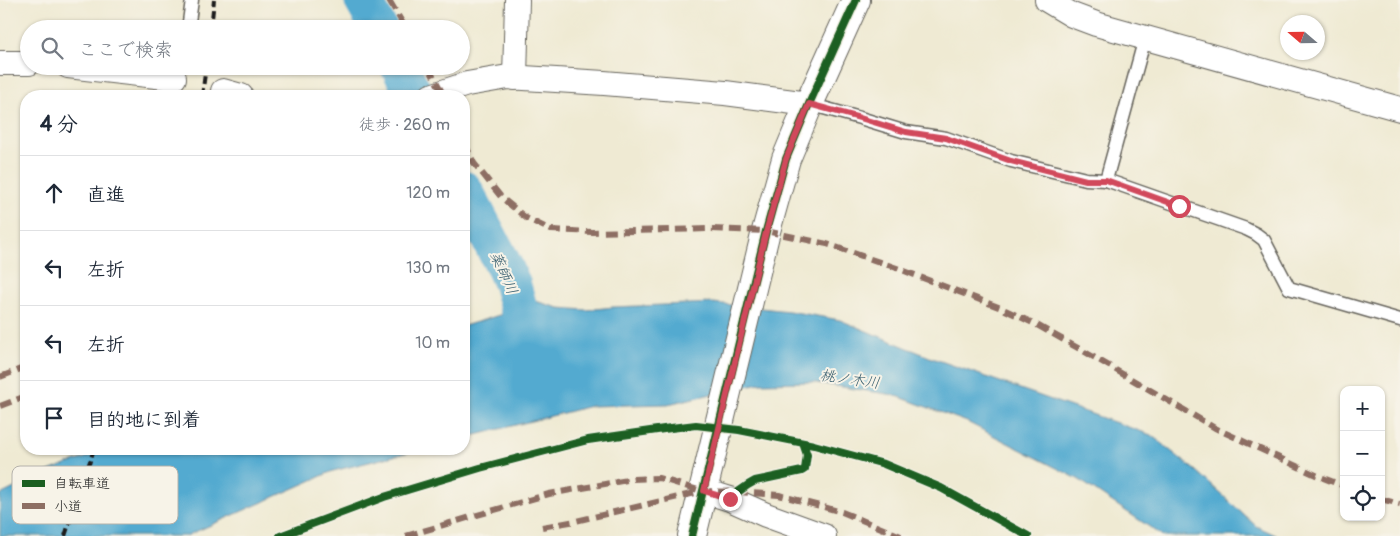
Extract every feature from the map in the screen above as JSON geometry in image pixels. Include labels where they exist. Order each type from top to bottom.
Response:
[{"type":"street","points":[[515,78],[517,0]]},
{"type":"street","points":[[692,536],[764,240],[786,159],[856,0]]},
{"type":"street","points":[[1047,0],[1080,18],[1096,24],[1400,109]]},
{"type":"street","points":[[0,63],[20,63]]},
{"type":"street","points":[[450,90],[467,84],[508,77],[725,93],[809,104]]},
{"type":"street","points":[[706,479],[730,499],[766,515],[824,536]]},
{"type":"lane","points":[[189,20],[192,0]]},
{"type":"lane","points":[[1106,180],[1145,38]]},
{"type":"lane","points":[[809,104],[906,132],[946,138],[1011,161],[1086,180],[1106,180],[1256,234],[1264,240],[1289,288],[1400,320]]},
{"type":"water","name":"桃ノ木川","points":[[513,287],[523,288],[535,301],[559,308],[586,310],[613,307],[713,303],[789,311],[840,320],[932,358],[1151,435],[1196,471],[1256,526],[1278,536],[1163,536],[1078,479],[967,422],[894,395],[810,382],[760,383],[668,404],[591,406],[470,436],[470,324],[506,313]]},
{"type":"water","points":[[93,455],[398,455],[333,471],[186,536],[0,536],[0,495],[12,489],[12,524],[178,524],[178,466],[62,466]]},
{"type":"waterway","name":"薬師川","points":[[363,0],[374,20]]},
{"type":"waterway","name":"薬師川","points":[[404,75],[412,90]]},
{"type":"waterway","name":"薬師川","points":[[470,201],[512,284],[526,335]]},
{"type":"railway","points":[[212,20],[214,0]]},
{"type":"railway","points":[[203,90],[205,75]]},
{"type":"railway","points":[[88,466],[92,455]]},
{"type":"railway","points":[[65,536],[69,524]]},
{"type":"marked path","points":[[389,0],[401,20]]},
{"type":"marked path","points":[[433,75],[441,90]]},
{"type":"marked path","points":[[470,155],[474,163],[501,197],[526,218],[551,230],[593,232],[709,229],[766,231],[827,244],[894,267],[1001,308],[1035,324],[1215,428],[1340,484]]},
{"type":"marked path","points":[[0,377],[20,369]]},
{"type":"marked path","points":[[0,406],[20,398]]},
{"type":"marked path","points":[[406,536],[549,494],[633,479],[659,478],[701,491]]},
{"type":"marked path","points":[[542,527],[576,521],[704,491],[779,495],[842,512],[901,536]]},
{"type":"marked path","points":[[1385,500],[1400,504]]},
{"type":"cycle path","points":[[692,536],[766,231],[786,159],[856,0]]},
{"type":"cycle path","points":[[280,536],[384,497],[480,468],[588,440],[696,425],[739,430],[814,445],[884,464],[941,488],[1028,536]]},
{"type":"cycle path","points":[[738,492],[755,481],[805,469],[807,455],[803,443]]},
{"type":"route","points":[[730,499],[704,491],[774,200],[786,159],[809,104],[906,132],[946,138],[1011,161],[1086,180],[1106,180],[1179,206]]}]
